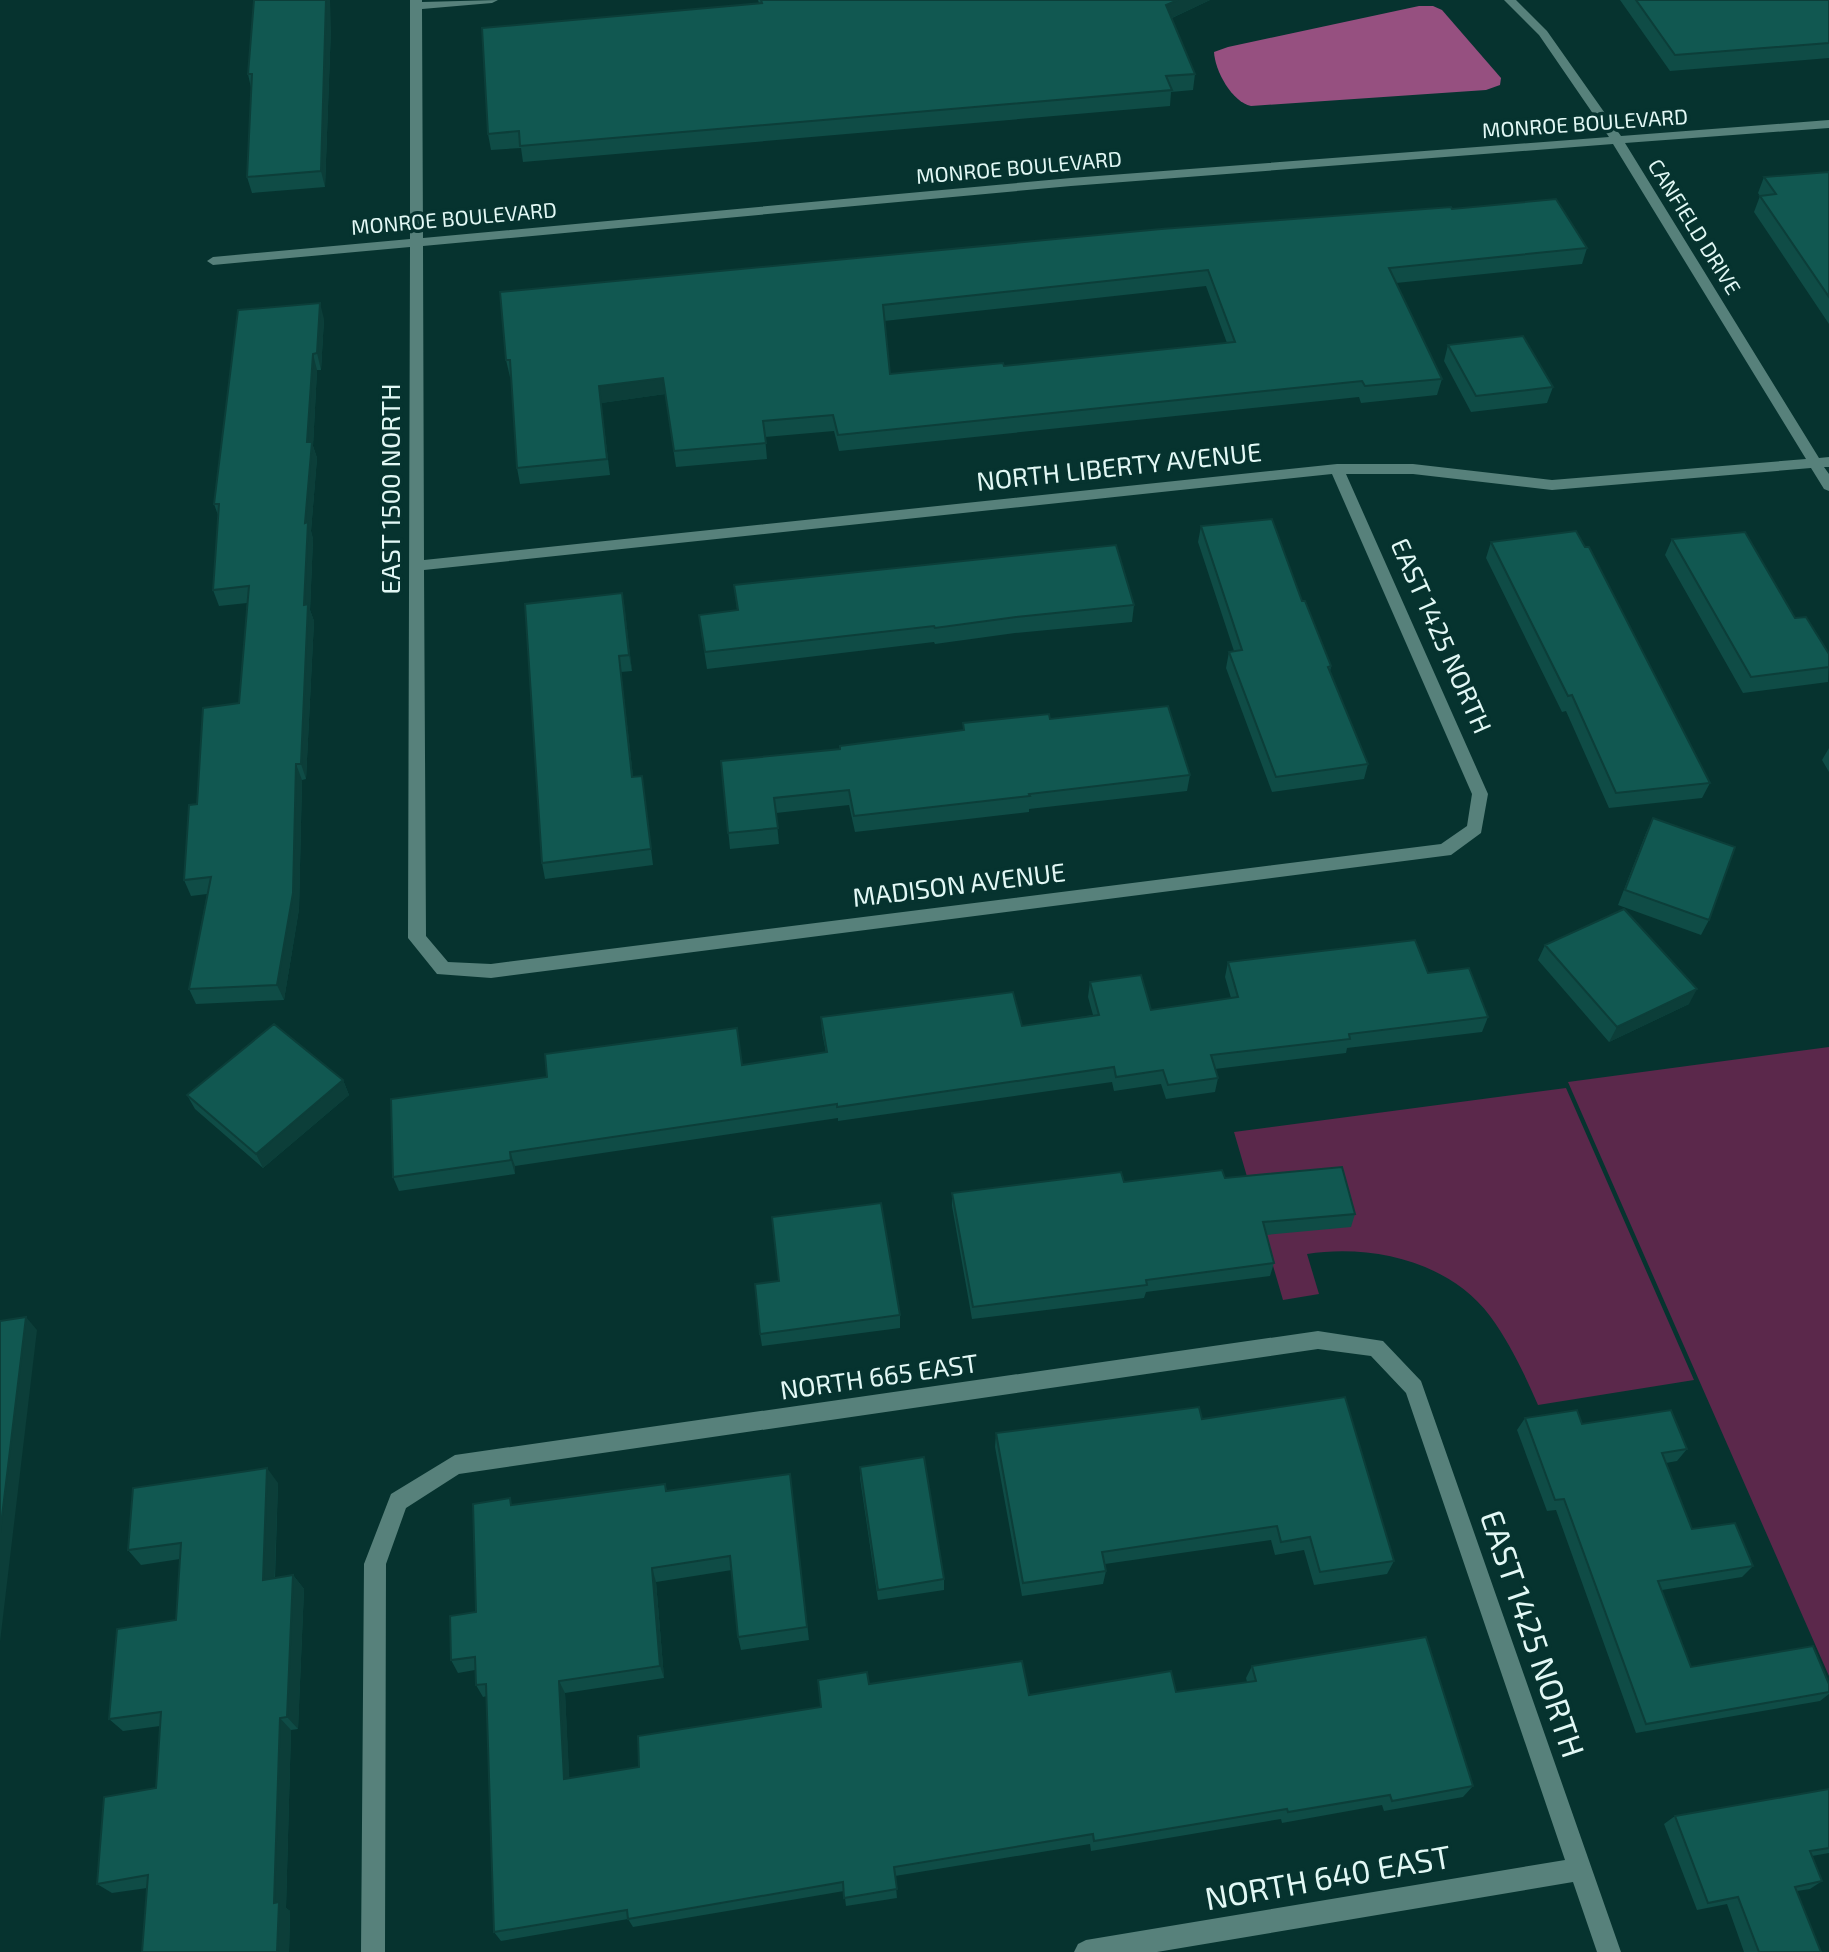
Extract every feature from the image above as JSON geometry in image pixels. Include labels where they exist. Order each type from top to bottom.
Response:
[{"type":"street","points":[[416,3],[492,0]]},
{"type":"street","name":"CANFIELD DRIVE","points":[[1510,0],[1543,33],[1617,140],[1822,463],[1829,486]]},
{"type":"street","name":"EAST 1500 NORTH","points":[[416,3],[417,938],[443,969]]},
{"type":"street","name":"MONROE BOULEVARD","points":[[213,261],[1071,182],[1829,124]]},
{"type":"street","name":"NORTH LIBERTY AVENUE","points":[[416,566],[1337,469],[1413,469],[1552,485],[1822,463]]},
{"type":"street","name":"EAST 1425 NORTH","points":[[1337,469],[1480,794],[1475,829]]},
{"type":"street","name":"MADISON AVENUE","points":[[443,969],[492,971],[1444,850],[1475,829]]},
{"type":"street","name":"NORTH 665 EAST","points":[[373,1952],[375,1564],[398,1501],[455,1465],[1318,1340],[1377,1347]]},
{"type":"street","name":"EAST 1425 NORTH","points":[[1377,1347],[1414,1388],[1609,1952]]},
{"type":"street","name":"NORTH 640 EAST","points":[[1086,1952],[1580,1869]]},
{"type":"shaded area","points":[[1419,6],[1433,6],[1442,10],[1501,78],[1500,85],[1486,90],[1251,106],[1237,99],[1231,92],[1215,60],[1214,52],[1228,47]]},
{"type":"shaded area","points":[[1829,1047],[1829,1676],[1568,1082]]},
{"type":"shaded area","points":[[1566,1088],[1694,1380],[1538,1405],[1504,1337],[1473,1297],[1431,1270],[1382,1255],[1357,1252],[1307,1254],[1319,1294],[1283,1300],[1234,1132]]},
{"type":"building","points":[[254,0],[326,0],[321,171],[247,177],[252,74],[248,74]]},
{"type":"building","points":[[761,0],[1178,0],[1166,5],[1195,74],[1166,76],[1172,90],[520,146],[519,131],[488,134],[482,28],[762,3]]},
{"type":"building","points":[[1636,0],[1829,0],[1829,43],[1675,55]]},
{"type":"building","points":[[1829,172],[1829,297],[1760,196],[1776,194],[1764,177]]},
{"type":"building","points":[[1556,199],[1587,248],[1389,268],[1442,379],[1365,386],[1362,381],[838,435],[833,415],[763,421],[766,443],[674,451],[663,378],[599,386],[607,459],[517,468],[510,360],[506,360],[500,292],[1161,229]],"holes":[[[1208,270],[1235,342],[1004,366],[1003,363],[890,374],[883,305]]]},
{"type":"building","points":[[320,303],[317,353],[313,354],[307,442],[312,442],[305,523],[308,522],[304,605],[308,604],[301,764],[296,764],[293,893],[277,985],[189,989],[211,877],[184,880],[189,805],[197,804],[203,708],[239,703],[249,586],[213,590],[219,504],[214,504],[238,310]]},
{"type":"building","points":[[1523,336],[1553,387],[1476,396],[1448,345]]},
{"type":"building","points":[[1272,519],[1368,764],[1276,777],[1229,652],[1242,650],[1201,526]]},
{"type":"building","points":[[1576,531],[1585,547],[1589,547],[1710,783],[1616,793],[1572,695],[1568,696],[1491,542]]},
{"type":"building","points":[[1745,532],[1795,618],[1806,617],[1829,654],[1829,667],[1751,677],[1672,539]]},
{"type":"building","points":[[1116,545],[1134,605],[705,652],[699,615],[738,610],[734,585]]},
{"type":"building","points":[[622,593],[629,655],[619,656],[632,777],[642,776],[651,849],[542,863],[525,604]]},
{"type":"building","points":[[1168,706],[1190,775],[854,816],[849,790],[774,798],[778,828],[728,833],[721,761],[840,749],[840,746],[964,730],[963,723],[1049,714],[1050,719]]},
{"type":"building","points":[[1653,818],[1735,847],[1709,920],[1625,890]]},
{"type":"building","points":[[1624,909],[1697,989],[1617,1027],[1545,945]]},
{"type":"building","points":[[1415,940],[1428,973],[1469,968],[1488,1017],[1349,1034],[1350,1039],[1211,1055],[1218,1078],[1168,1085],[1163,1070],[1116,1077],[1114,1067],[510,1152],[511,1160],[393,1177],[391,1099],[547,1077],[545,1054],[737,1028],[742,1065],[827,1052],[821,1017],[1013,992],[1022,1026],[1099,1015],[1090,982],[1141,975],[1151,1010],[1238,997],[1228,962]]},
{"type":"building","points":[[274,1024],[343,1080],[256,1154],[187,1095]]},
{"type":"building","points":[[1342,1167],[1355,1214],[1263,1222],[1274,1263],[1146,1280],[1147,1285],[973,1307],[952,1193],[1121,1172],[1124,1182],[1222,1170],[1225,1178]]},
{"type":"building","points":[[881,1203],[900,1315],[760,1334],[755,1284],[779,1281],[772,1217]]},
{"type":"building","points":[[26,1317],[0,1533],[0,1321]]},
{"type":"building","points":[[1345,1397],[1394,1561],[1320,1572],[1310,1537],[1281,1542],[1277,1526],[1102,1552],[1106,1571],[1023,1583],[996,1433],[1199,1407],[1202,1419]]},
{"type":"building","points":[[1577,1410],[1582,1424],[1671,1410],[1687,1449],[1662,1453],[1692,1529],[1735,1523],[1753,1566],[1658,1581],[1691,1667],[1813,1646],[1829,1684],[1829,1692],[1646,1724],[1564,1499],[1555,1500],[1525,1418]]},
{"type":"building","points":[[924,1457],[944,1579],[878,1590],[860,1467]]},
{"type":"building","points":[[267,1468],[263,1580],[293,1575],[287,1717],[280,1718],[274,1903],[279,1902],[277,1952],[142,1952],[148,1875],[97,1884],[104,1797],[156,1788],[161,1712],[109,1719],[117,1629],[176,1620],[181,1543],[128,1550],[133,1488]]},
{"type":"building","points":[[790,1474],[807,1627],[738,1637],[730,1556],[652,1568],[660,1666],[559,1681],[564,1779],[639,1767],[638,1736],[821,1707],[818,1680],[867,1672],[869,1684],[1022,1661],[1029,1695],[1171,1671],[1176,1692],[1256,1681],[1252,1666],[1426,1637],[1473,1786],[1392,1801],[1390,1795],[1288,1812],[1287,1809],[1094,1841],[1093,1834],[894,1867],[897,1889],[844,1898],[843,1882],[628,1919],[627,1910],[494,1932],[486,1684],[476,1685],[475,1657],[451,1660],[450,1616],[476,1612],[473,1504],[510,1498],[511,1505],[665,1484],[666,1491]]},
{"type":"building","points":[[1829,1789],[1829,1848],[1810,1851],[1822,1881],[1795,1887],[1821,1952],[1759,1952],[1738,1897],[1708,1903],[1675,1816]]}]
